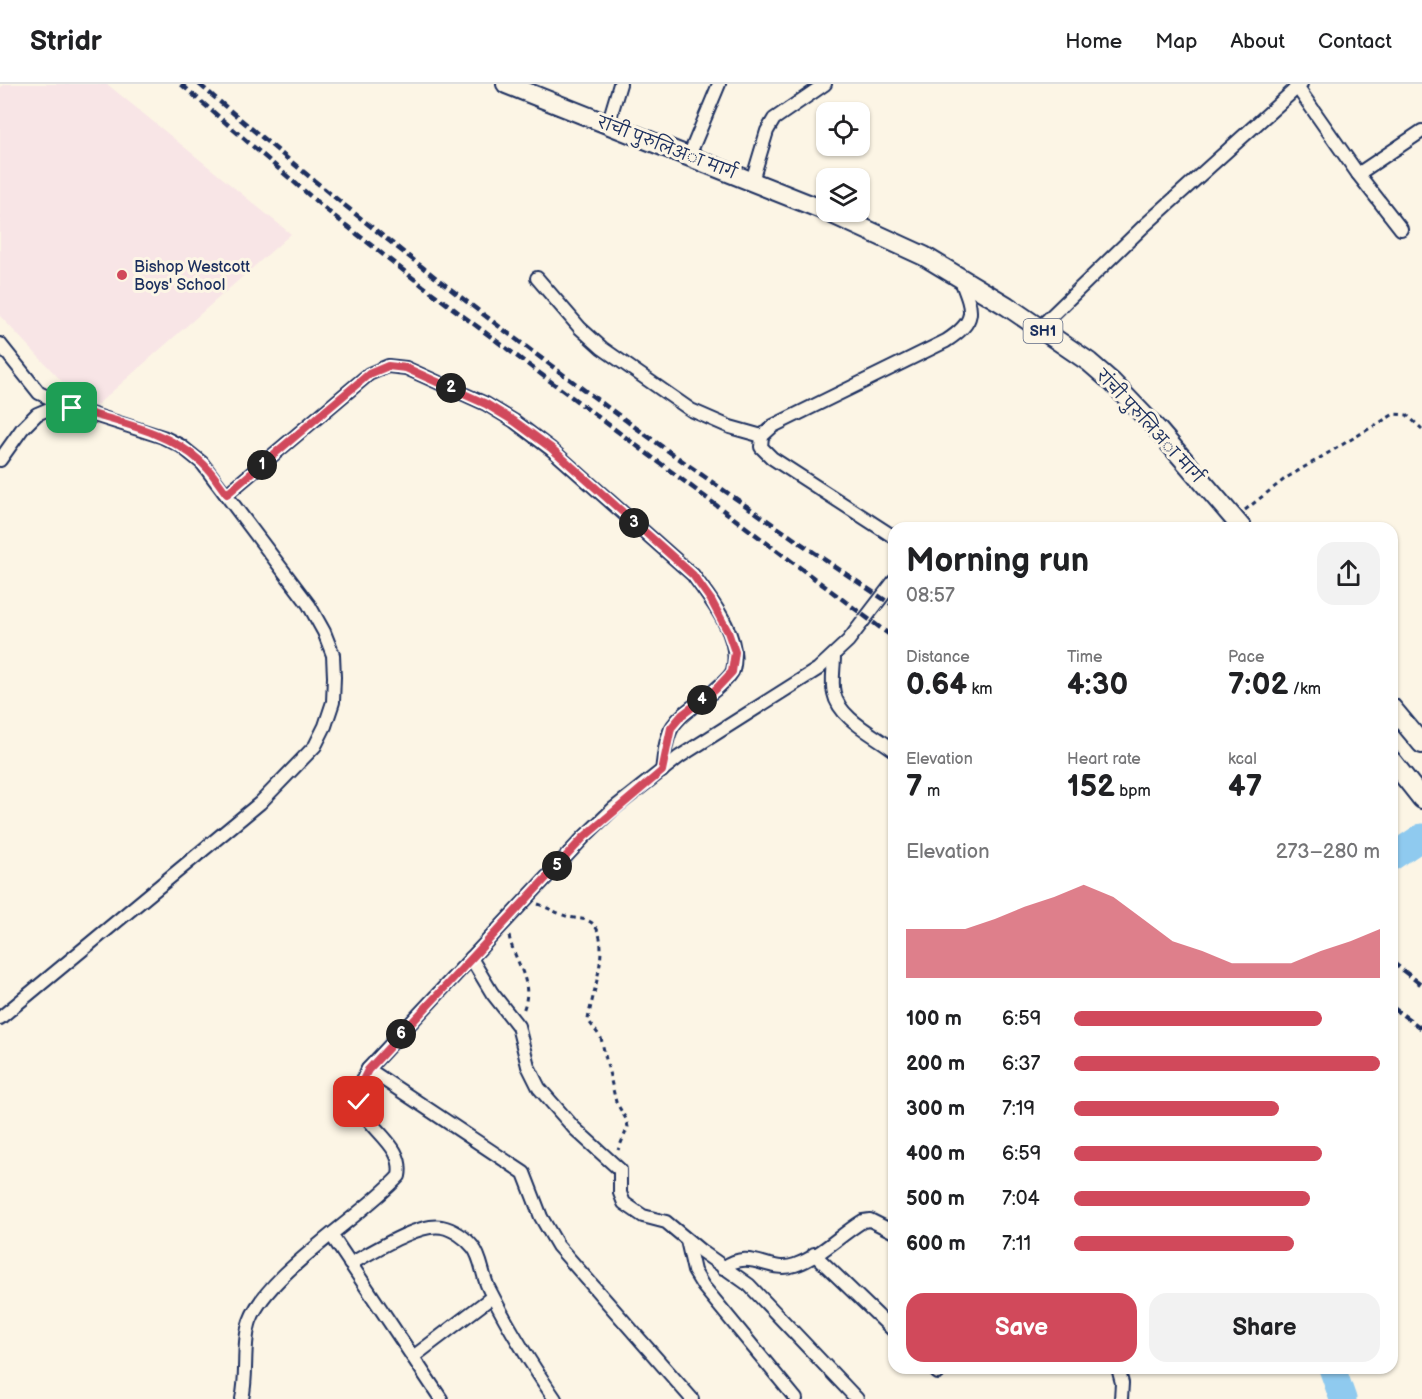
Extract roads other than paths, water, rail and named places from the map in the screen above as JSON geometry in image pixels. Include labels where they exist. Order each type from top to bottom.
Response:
[{"type":"main road","name":"रांची पुरुलिअा मार्ग","points":[[518,86],[816,207]]},
{"type":"main road","name":"रांची पुरुलिअा मार्ग","points":[[851,222],[924,256],[960,278],[1039,328],[1112,382],[1220,502],[1234,522]]},
{"type":"main road","points":[[1398,715],[1422,744]]},
{"type":"main road","points":[[1398,769],[1418,794]]},
{"type":"street","points":[[608,124],[620,84]]},
{"type":"street","points":[[689,156],[719,84]]},
{"type":"street","points":[[752,181],[767,131],[774,119],[825,84]]},
{"type":"street","points":[[1039,328],[1144,226],[1298,85],[1358,174],[1401,229]]},
{"type":"street","points":[[1358,174],[1422,130]]},
{"type":"street","points":[[537,278],[580,328],[628,366],[691,410],[730,427],[762,436]]},
{"type":"street","points":[[888,533],[772,458],[761,447],[762,436],[773,426],[946,341],[962,330],[971,317],[972,308],[960,278]]},
{"type":"street","points":[[0,345],[39,393],[72,408],[163,437],[181,446],[202,462],[309,605],[324,632],[333,655],[334,677],[333,702],[315,746],[260,803],[0,1018]]},
{"type":"street","points":[[227,494],[369,374],[388,366],[406,368],[486,404],[514,421],[551,448],[693,575],[711,600],[728,632],[735,652],[732,672],[715,690],[682,715],[671,728],[662,771]]},
{"type":"street","points":[[0,460],[22,429],[37,414],[51,408],[72,408]]},
{"type":"street","points":[[242,1399],[247,1336],[255,1312],[282,1278],[399,1176],[401,1164],[397,1154],[366,1115],[359,1102],[359,1088],[368,1070],[584,837],[662,771],[706,738],[818,669],[834,656],[888,588]]},
{"type":"street","points":[[834,656],[833,690],[836,700],[852,719],[888,746]]},
{"type":"street","points":[[471,958],[492,993],[518,1026],[528,1066],[539,1088],[574,1128],[620,1170],[620,1193],[624,1203],[643,1216],[666,1222],[723,1268],[756,1290],[857,1399]]},
{"type":"street","points":[[368,1070],[524,1173],[541,1217],[558,1246],[692,1399]]},
{"type":"street","points":[[723,1268],[734,1260],[744,1258],[788,1267],[814,1254],[863,1221],[870,1220],[888,1230]]},
{"type":"street","points":[[350,1264],[419,1230],[442,1227],[464,1239],[472,1247],[492,1297],[535,1371],[555,1399]]},
{"type":"street","points":[[332,1236],[441,1399]]},
{"type":"street","points":[[687,1240],[694,1271],[703,1286],[796,1399]]},
{"type":"street","points":[[814,1254],[888,1325]]},
{"type":"street","points":[[413,1357],[492,1297]]},
{"type":"street","points":[[1120,1374],[1122,1383],[1121,1399]]},
{"type":"waterway","points":[[1398,853],[1422,837]]},
{"type":"waterway","points":[[1334,1374],[1343,1399]]},
{"type":"railway","points":[[181,84],[324,208],[423,286],[888,634]]},
{"type":"railway","points":[[199,84],[366,223],[538,356],[714,484],[888,602]]},
{"type":"railway","points":[[1398,967],[1422,985]]},
{"type":"railway","points":[[1398,1011],[1422,1029]]},
{"type":"place","name":"Bishop Westcott Boys' School","points":[[122,275]]}]
